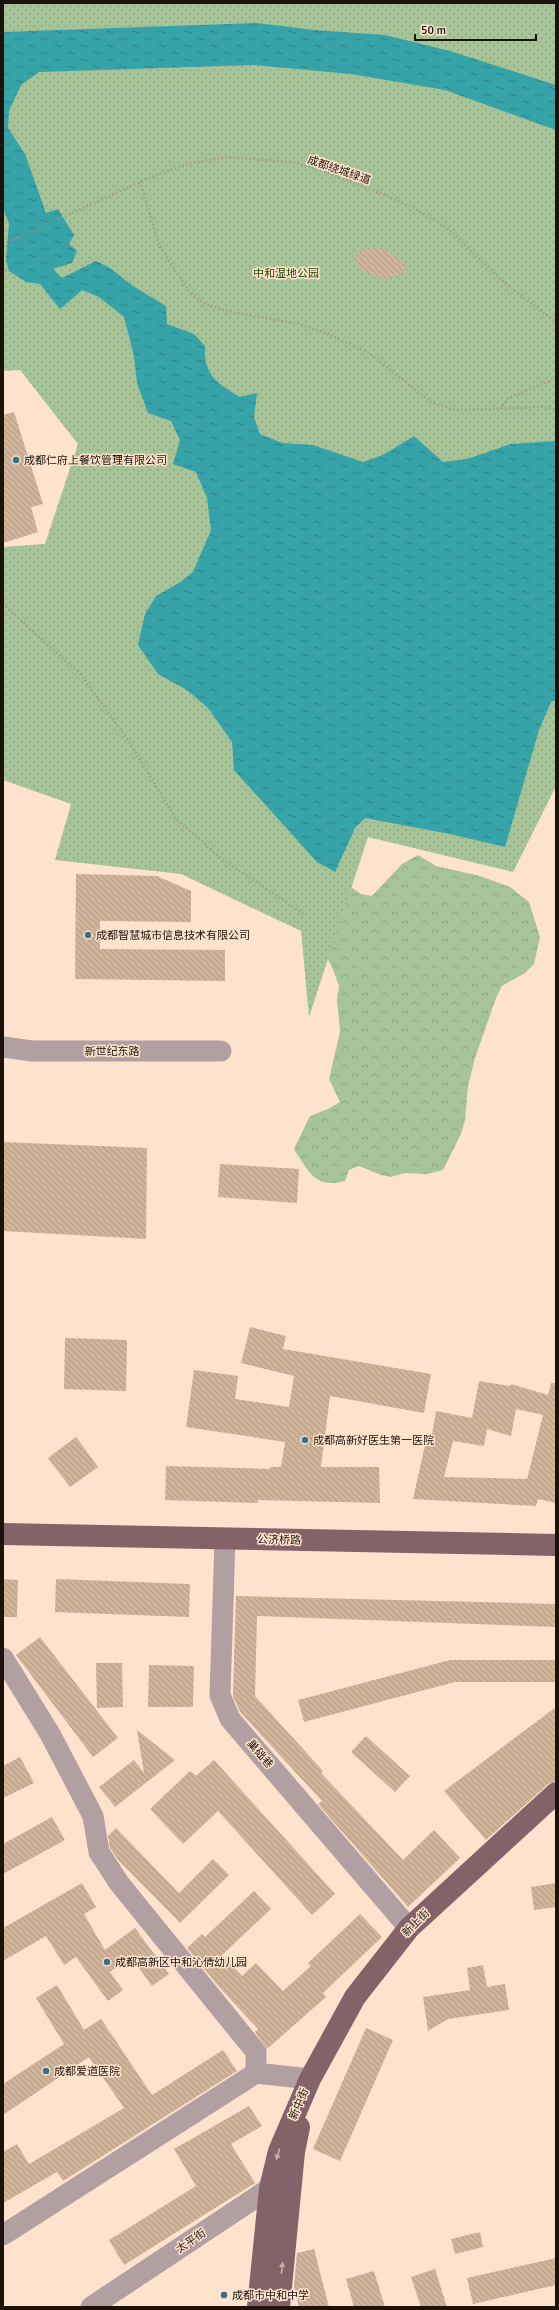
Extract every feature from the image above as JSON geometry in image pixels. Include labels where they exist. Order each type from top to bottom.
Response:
[{"type":"main road","name":"公济桥路","points":[[3,1534],[556,1545]]},
{"type":"main road","name":"新上街","points":[[310,2079],[355,1997],[409,1928],[556,1793]]},
{"type":"main road","name":"新中街","points":[[279,2307],[294,2152],[310,2079]]},
{"type":"main road","name":"新中街","points":[[258,2307],[270,2188],[279,2151],[310,2079]]},
{"type":"street","name":"新世纪东路","points":[[3,1047],[32,1051],[221,1052]]},
{"type":"street","name":"巢础巷","points":[[225,1539],[220,1694],[230,1719],[409,1928]]},
{"type":"street","points":[[3,1658],[50,1734],[93,1816],[99,1852],[120,1883],[256,2052],[256,2073]]},
{"type":"street","points":[[3,2235],[256,2073],[310,2079]]},
{"type":"street","name":"太平街","points":[[91,2307],[270,2188],[292,2175]]},
{"type":"path","name":"成都绕城绿道","points":[[3,244],[140,182],[192,162],[228,157],[290,162],[320,170],[410,206],[446,227],[506,284],[556,322]]},
{"type":"path","points":[[140,182],[160,247],[188,290],[204,303],[226,311],[298,324],[328,334],[369,353],[431,402],[456,410],[542,407],[556,410]]},
{"type":"path","points":[[501,409],[507,399],[556,378]]},
{"type":"path","points":[[3,604],[81,675],[132,746],[175,818],[222,859],[305,915]]},
{"type":"green space","name":"中和湿地公园","points":[[3,3],[556,3],[556,786],[513,872],[368,837],[309,1017],[301,931],[181,874],[55,860],[71,804],[3,780],[3,547],[45,544],[78,444],[20,370],[3,371]]},
{"type":"green space","points":[[418,855],[436,866],[480,876],[510,887],[529,902],[540,937],[534,964],[525,973],[502,986],[496,998],[475,1058],[468,1086],[465,1120],[461,1134],[443,1170],[427,1174],[404,1173],[391,1177],[381,1175],[359,1166],[349,1170],[345,1181],[326,1183],[314,1177],[294,1149],[310,1116],[328,1109],[340,1102],[329,1079],[340,1032],[337,999],[339,986],[332,967],[317,939],[344,882],[361,894],[372,896],[402,864]]},
{"type":"water","points":[[257,23],[314,30],[385,35],[450,51],[556,85],[556,130],[445,90],[351,74],[253,65],[39,72],[21,85],[9,111],[8,128],[25,154],[46,213],[58,209],[74,235],[69,244],[77,251],[72,263],[53,269],[62,278],[96,261],[110,268],[133,286],[166,306],[167,324],[194,334],[205,346],[205,356],[209,371],[219,383],[240,397],[257,393],[254,417],[260,434],[282,443],[313,445],[363,462],[383,455],[414,436],[443,462],[467,459],[511,444],[556,441],[556,700],[551,702],[539,730],[505,847],[450,834],[365,818],[355,828],[335,872],[317,862],[234,770],[232,742],[208,708],[187,690],[158,674],[138,645],[145,614],[156,596],[179,583],[193,572],[211,530],[207,498],[196,472],[173,464],[180,440],[171,421],[148,413],[137,383],[134,356],[124,317],[99,297],[82,290],[60,309],[40,284],[26,282],[9,271],[6,260],[9,224],[3,208],[3,32]]},
{"type":"building","points":[[374,248],[385,250],[403,261],[406,268],[402,273],[385,279],[363,271],[357,263],[355,255],[363,250]]},
{"type":"building","name":"成都仁府上餐饮管理有限公司","points":[[14,412],[43,504],[31,507],[38,532],[3,543],[3,415]]},
{"type":"building","name":"成都智慧城市信息技术有限公司","points":[[76,874],[157,876],[191,891],[191,922],[100,921],[100,949],[225,950],[225,981],[75,979]]},
{"type":"building","points":[[3,1142],[147,1148],[146,1239],[3,1231]]},
{"type":"building","points":[[220,1164],[299,1169],[297,1203],[218,1197]]},
{"type":"building","points":[[250,1327],[286,1336],[283,1349],[431,1374],[424,1413],[330,1396],[321,1467],[379,1467],[380,1503],[258,1500],[258,1503],[165,1500],[166,1466],[270,1469],[270,1467],[281,1467],[285,1442],[186,1427],[194,1370],[238,1376],[235,1399],[289,1407],[294,1376],[241,1363]]},
{"type":"building","points":[[65,1338],[127,1340],[126,1391],[64,1389]]},
{"type":"building","points":[[479,1381],[510,1386],[511,1384],[548,1395],[551,1383],[556,1383],[556,1503],[538,1499],[536,1506],[413,1499],[425,1445],[430,1446],[436,1411],[472,1418]],"holes":[[[516,1409],[543,1415],[527,1479],[444,1477],[453,1441],[484,1446],[487,1429],[511,1436]]]},
{"type":"building","points":[[76,1437],[98,1467],[70,1487],[48,1458]]},
{"type":"building","points":[[3,1579],[18,1580],[17,1617],[3,1617]]},
{"type":"building","points":[[56,1579],[190,1584],[189,1617],[55,1612]]},
{"type":"building","points":[[236,1596],[556,1604],[556,1627],[257,1616],[255,1696],[323,1771],[321,1773],[403,1860],[434,1830],[460,1858],[408,1907],[318,1804],[322,1801],[240,1712],[233,1696]]},
{"type":"building","points":[[40,1637],[118,1738],[93,1757],[16,1655]]},
{"type":"building","points":[[450,1660],[556,1660],[556,1682],[455,1682],[304,1722],[298,1700]]},
{"type":"building","points":[[96,1663],[122,1663],[123,1707],[97,1708]]},
{"type":"building","points":[[149,1665],[194,1666],[193,1707],[148,1707]]},
{"type":"building","points":[[556,1707],[556,1781],[548,1784],[486,1840],[444,1791]]},
{"type":"building","points":[[137,1730],[175,1760],[115,1807],[99,1787],[134,1760],[144,1773]]},
{"type":"building","points":[[366,1736],[410,1776],[395,1792],[351,1752]]},
{"type":"building","points":[[20,1757],[34,1783],[3,1798],[3,1766]]},
{"type":"building","points":[[214,1760],[335,1894],[312,1915],[218,1811],[183,1844],[150,1809],[190,1771],[196,1776]]},
{"type":"building","points":[[52,1817],[65,1840],[3,1874],[3,1844]]},
{"type":"building","points":[[116,1828],[179,1893],[213,1859],[229,1875],[180,1923],[119,1861],[110,1848],[108,1836]]},
{"type":"building","points":[[82,1883],[96,1907],[84,1914],[105,1950],[135,1928],[169,1974],[152,1986],[131,1957],[110,1972],[123,1990],[108,2001],[76,1957],[64,1965],[46,1936],[3,1961],[3,1928]]},
{"type":"building","points":[[556,1883],[556,1907],[534,1910],[531,1887]]},
{"type":"building","points":[[254,1891],[271,1909],[222,1955],[242,1976],[256,1963],[283,1991],[311,1966],[308,1963],[360,1914],[382,1937],[323,1993],[326,1997],[267,2049],[255,2032],[258,2029],[219,1987],[187,1948],[202,1934],[205,1937]]},
{"type":"building","points":[[483,1965],[487,1987],[505,1984],[509,2010],[448,2019],[428,2031],[423,1997],[470,1990],[467,1968]]},
{"type":"building","points":[[57,1985],[84,2030],[101,2019],[152,2095],[223,2050],[237,2071],[63,2181],[57,2172],[3,2203],[3,2152],[17,2144],[29,2164],[124,2108],[89,2057],[3,2115],[3,2084],[64,2044],[36,1998]]},
{"type":"building","points":[[366,2028],[393,2040],[340,2161],[313,2149]]},
{"type":"building","points":[[249,2106],[262,2126],[231,2144],[255,2183],[124,2265],[109,2240],[196,2186],[174,2149]]},
{"type":"building","points":[[480,2232],[483,2247],[455,2254],[451,2239]]},
{"type":"building","points":[[314,2249],[329,2307],[299,2307],[294,2286],[297,2253]]},
{"type":"building","points":[[556,2258],[556,2285],[473,2304],[467,2278]]},
{"type":"building","points":[[435,2269],[447,2307],[421,2307],[411,2277]]},
{"type":"building","points":[[374,2271],[385,2307],[354,2307],[346,2279]]},
{"type":"place","name":"成都仁府上餐饮管理有限公司","points":[[16,460]]},
{"type":"place","name":"成都智慧城市信息技术有限公司","points":[[88,935]]},
{"type":"place","name":"成都高新好医生第一医院","points":[[305,1440]]},
{"type":"place","name":"成都高新区中和沁倩幼儿园","points":[[107,1962]]},
{"type":"place","name":"成都爱道医院","points":[[46,2071]]},
{"type":"place","name":"成都市中和中学","points":[[224,2295]]}]
